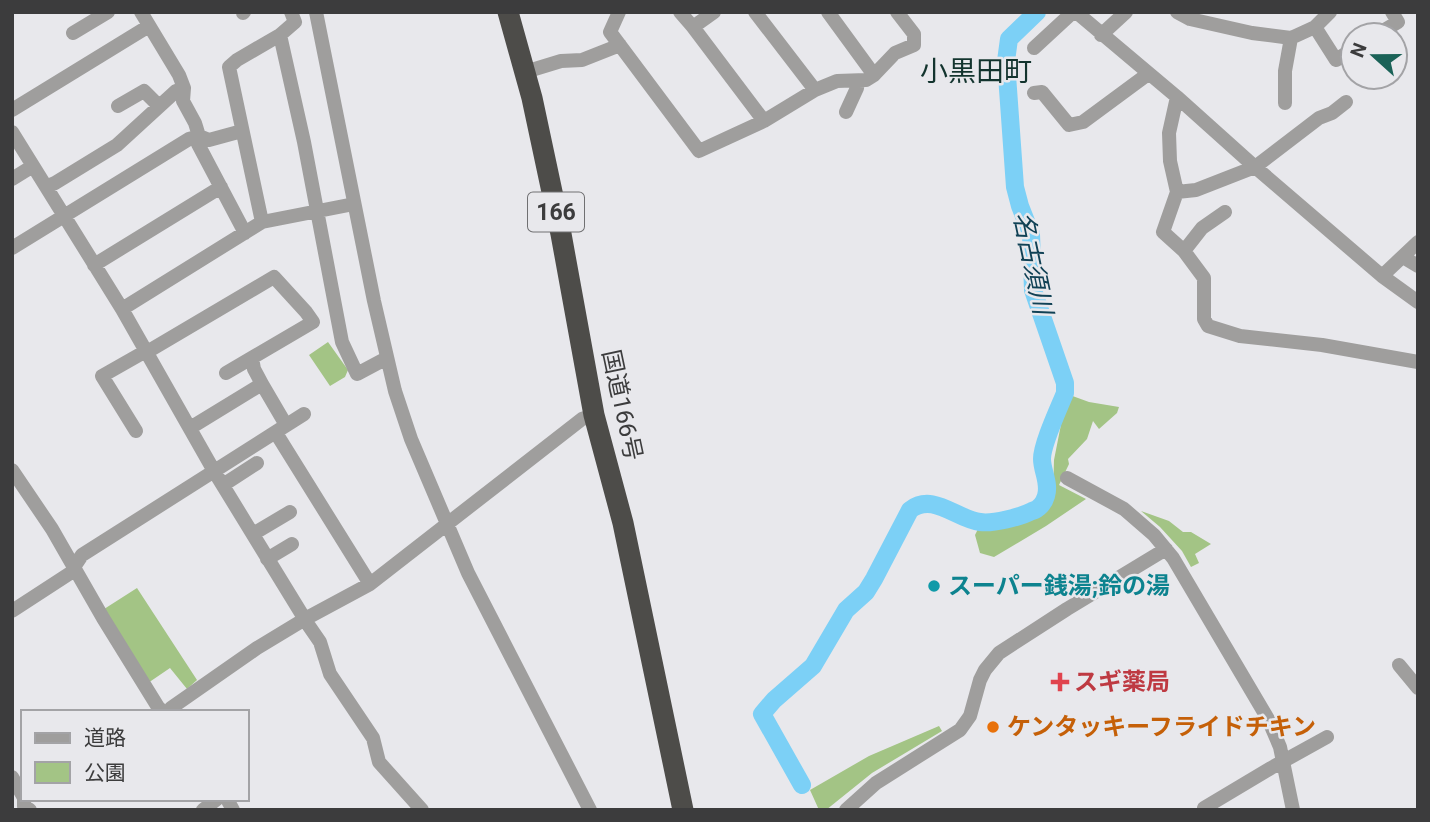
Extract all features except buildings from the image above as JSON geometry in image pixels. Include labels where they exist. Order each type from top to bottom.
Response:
[{"type":"highway","name":"国道166号","points":[[508,12],[548,172],[594,415],[623,523],[683,810]]},
{"type":"street","points":[[73,33],[108,12]]},
{"type":"street","points":[[141,12],[179,75],[184,88],[183,101],[199,136],[198,144],[245,233]]},
{"type":"street","points":[[262,222],[229,67],[280,35],[295,22],[291,12]]},
{"type":"street","points":[[316,12],[387,358],[411,439],[446,525],[487,611],[590,810]]},
{"type":"street","points":[[619,12],[610,32],[699,151],[764,121],[815,90],[837,81],[866,80],[874,75],[895,53],[914,44],[914,34],[898,12]]},
{"type":"street","points":[[680,12],[764,121]]},
{"type":"street","points":[[693,27],[713,12]]},
{"type":"street","points":[[755,12],[815,90]]},
{"type":"street","points":[[828,12],[874,75]]},
{"type":"street","points":[[1034,48],[1075,12],[1382,276],[1418,303]]},
{"type":"street","points":[[1101,35],[1126,12]]},
{"type":"street","points":[[1177,12],[1190,19],[1292,38],[1315,27],[1330,12]]},
{"type":"street","points":[[12,110],[149,26]]},
{"type":"street","points":[[1315,27],[1336,60],[1339,58]]},
{"type":"street","points":[[280,35],[304,142],[342,342],[357,374],[387,358]]},
{"type":"street","points":[[1285,103],[1286,71],[1292,38]]},
{"type":"street","points":[[525,72],[561,61],[582,60],[620,45]]},
{"type":"street","points":[[1034,93],[1042,92],[1069,125],[1083,122],[1149,74]]},
{"type":"street","points":[[846,113],[858,81]]},
{"type":"street","points":[[46,187],[117,145],[176,90],[184,88]]},
{"type":"street","points":[[118,106],[144,90],[159,106]]},
{"type":"street","points":[[1177,97],[1169,133],[1170,161],[1177,192],[1163,232],[1184,251],[1203,278],[1204,319],[1208,326],[1240,336],[1322,345],[1418,362]]},
{"type":"street","points":[[1177,192],[1196,190],[1255,167],[1319,118],[1332,113],[1346,102]]},
{"type":"street","points":[[12,248],[189,139],[199,136],[209,139],[242,131]]},
{"type":"street","points":[[13,135],[122,309],[214,471],[320,642],[330,674],[373,738],[379,762],[422,810]]},
{"type":"street","points":[[12,179],[33,166]]},
{"type":"street","points":[[94,265],[221,187]]},
{"type":"street","points":[[122,309],[262,222],[354,204]]},
{"type":"street","points":[[1184,251],[1202,228],[1225,212]]},
{"type":"street","points":[[1382,276],[1418,242]]},
{"type":"street","points":[[1404,257],[1418,265]]},
{"type":"street","points":[[136,431],[102,376],[274,277],[313,322],[226,373]]},
{"type":"street","points":[[252,358],[254,369],[281,429],[370,584]]},
{"type":"street","points":[[190,428],[262,384]]},
{"type":"street","points":[[12,611],[75,568],[82,555],[304,414]]},
{"type":"street","points":[[170,710],[305,619],[370,584],[583,419],[594,415]]},
{"type":"street","points":[[223,485],[257,463]]},
{"type":"street","points":[[12,470],[52,529],[103,618],[161,710]]},
{"type":"street","points":[[1067,478],[1124,509],[1154,535],[1173,558],[1268,719],[1280,747],[1293,810]]},
{"type":"street","points":[[253,534],[290,512]]},
{"type":"street","points":[[267,559],[292,544]]},
{"type":"street","points":[[846,810],[876,783],[960,730],[970,716],[985,670],[999,653],[1067,608],[1166,549]]},
{"type":"street","points":[[1399,665],[1418,688]]},
{"type":"street","points":[[1204,808],[1327,737]]},
{"type":"street","points":[[12,777],[21,794]]},
{"type":"green space","points":[[328,342],[348,370],[345,377],[330,386],[309,355]]},
{"type":"green space","points":[[1067,394],[1089,402],[1119,407],[1117,413],[1099,429],[1093,421],[1087,439],[1068,459],[1069,464],[1059,485],[1086,499],[994,557],[980,553],[975,535],[979,527],[1030,520],[1048,507],[1053,496],[1054,460]]},
{"type":"green space","points":[[1141,511],[1169,521],[1183,532],[1191,532],[1211,544],[1195,554],[1199,563],[1191,567],[1182,551]]},
{"type":"green space","points":[[137,588],[197,680],[187,689],[170,668],[148,683],[101,611]]},
{"type":"green space","points":[[939,726],[942,731],[872,773],[826,810],[819,810],[810,790],[869,756]]},
{"type":"waterway","name":"名古須川","points":[[802,785],[762,714],[813,666],[846,610],[866,592],[910,510],[919,505],[936,505],[971,520],[992,522],[1035,510],[1046,496],[1043,452],[1065,393],[1065,383],[1033,290],[1031,234],[1015,187],[1006,61],[1009,39],[1037,12]]},
{"type":"place","name":"スーパー銭湯;鈴の湯","points":[[934,586]]},
{"type":"place","name":"スギ薬局","points":[[1060,682]]},
{"type":"place","name":"ケンタッキーフライドチキン","points":[[993,727]]},
{"type":"district","name":"小黒田町","points":[[976,71]]}]
